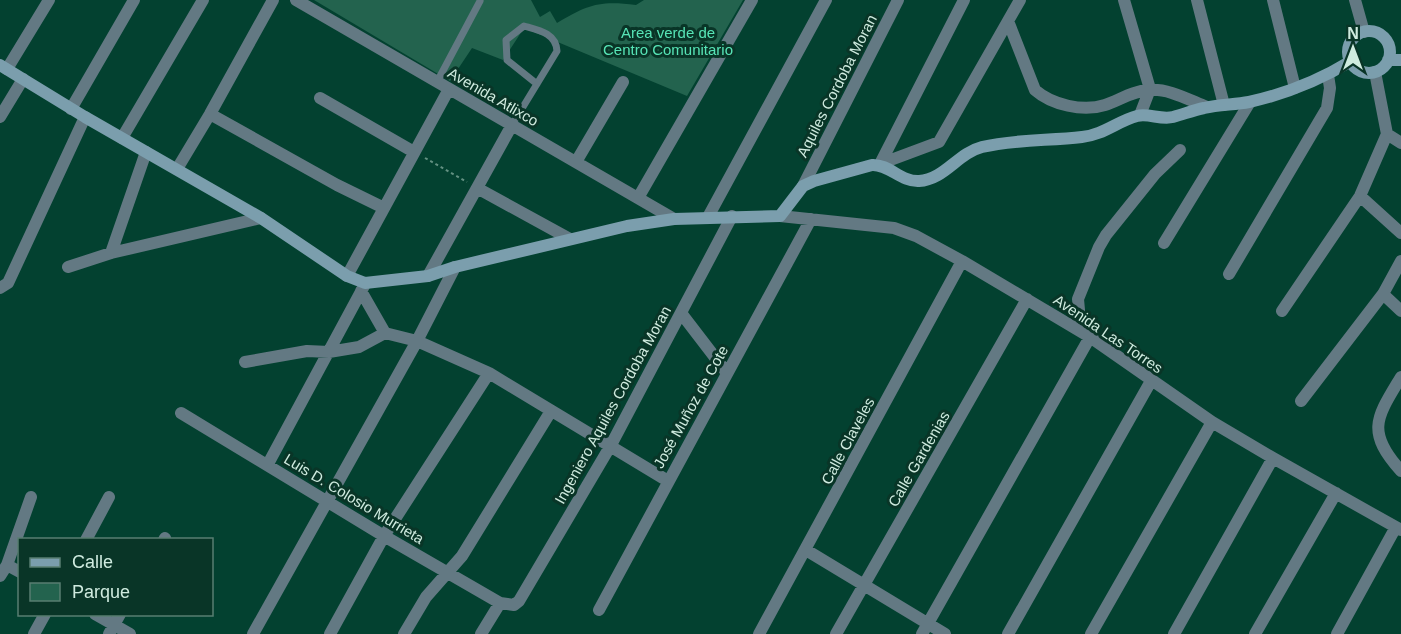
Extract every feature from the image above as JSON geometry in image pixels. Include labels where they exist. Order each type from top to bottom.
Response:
[{"type":"street","points":[[49,0],[3,67],[71,109],[261,218],[363,287],[385,333]]},
{"type":"street","points":[[71,109],[134,0]]},
{"type":"street","points":[[122,138],[203,0]]},
{"type":"street","points":[[177,169],[273,0]]},
{"type":"street","name":"Avenida Atlixco","points":[[296,0],[674,219]]},
{"type":"street","points":[[638,198],[752,0]]},
{"type":"street","points":[[708,217],[826,0]]},
{"type":"street","name":"Aquiles Cordoba Moran","points":[[780,216],[803,186],[898,0]]},
{"type":"street","points":[[880,164],[964,0]]},
{"type":"street","points":[[880,164],[939,142],[1020,0]]},
{"type":"street","points":[[1124,0],[1150,89],[1140,115]]},
{"type":"street","points":[[1197,0],[1224,105]]},
{"type":"street","points":[[1273,0],[1295,88]]},
{"type":"street","points":[[1355,0],[1364,32]]},
{"type":"street","points":[[1008,21],[1035,90],[1043,98],[1090,108],[1150,89],[1164,91],[1207,107]]},
{"type":"street","points":[[1371,31],[1385,38],[1395,60],[1375,72],[1361,71],[1351,62],[1349,47],[1357,35],[1371,31]]},
{"type":"street","points":[[880,164],[904,178],[917,182],[930,179],[979,147],[1029,140],[1082,137],[1099,134],[1140,115],[1171,118],[1207,107],[1250,102],[1329,75],[1351,62]]},
{"type":"street","points":[[1282,311],[1360,196],[1387,134],[1375,72]]},
{"type":"street","points":[[1229,274],[1327,108],[1329,75]]},
{"type":"street","points":[[0,117],[23,79]]},
{"type":"street","points":[[576,162],[623,82]]},
{"type":"street","points":[[347,276],[449,88]]},
{"type":"street","points":[[320,98],[414,152]]},
{"type":"street","points":[[1164,243],[1250,102]]},
{"type":"street","points":[[210,114],[337,185],[384,208]]},
{"type":"street","points":[[4,286],[85,117]]},
{"type":"street","points":[[428,276],[512,125]]},
{"type":"street","points":[[1387,134],[1401,143]]},
{"type":"street","points":[[925,629],[1090,337],[1080,321],[1078,299],[1099,247],[1155,174],[1180,150]]},
{"type":"street","points":[[111,253],[146,152]]},
{"type":"street","name":"Aquiles Cordoba Moran","points":[[803,186],[880,164]]},
{"type":"street","points":[[477,188],[570,240]]},
{"type":"street","points":[[1360,196],[1401,233]]},
{"type":"street","name":"Ingeniero Aquiles Cordoba Moran","points":[[514,605],[519,601],[612,445],[732,216]]},
{"type":"street","points":[[363,287],[428,276],[455,267],[627,226],[674,219],[780,216]]},
{"type":"street","name":"Avenida Las Torres","points":[[780,216],[894,228],[916,236],[1090,337],[1212,422],[1399,528]]},
{"type":"street","points":[[68,267],[111,253],[261,218]]},
{"type":"street","name":"José Muñoz de Cote","points":[[599,610],[811,219]]},
{"type":"street","name":"Calle Claveles","points":[[759,634],[962,261]]},
{"type":"street","points":[[1301,401],[1383,294],[1401,261]]},
{"type":"street","points":[[253,634],[417,341],[455,267]]},
{"type":"street","points":[[268,464],[363,287]]},
{"type":"street","points":[[1383,294],[1401,311]]},
{"type":"street","name":"Calle Gardenias","points":[[836,634],[1027,299]]},
{"type":"street","points":[[681,313],[727,373]]},
{"type":"street","points":[[245,363],[307,351],[329,352],[359,346],[385,333],[417,341],[489,373],[612,445],[668,481]]},
{"type":"street","points":[[330,634],[384,536],[489,373]]},
{"type":"street","points":[[1401,377],[1398,390],[1381,411],[1377,423],[1384,449],[1401,471]]},
{"type":"street","points":[[1008,634],[1151,381]]},
{"type":"street","points":[[404,634],[426,597],[462,556],[551,411]]},
{"type":"street","name":"Luis D. Colosio Murrieta","points":[[182,412],[384,536],[500,603],[514,605]]},
{"type":"street","points":[[1091,634],[1212,422]]},
{"type":"street","points":[[1174,634],[1273,458]]},
{"type":"street","points":[[1255,634],[1336,493]]},
{"type":"street","points":[[18,572],[3,571],[31,497]]},
{"type":"street","points":[[87,538],[109,497]]},
{"type":"street","points":[[1337,634],[1399,528]]},
{"type":"street","points":[[806,550],[925,629],[945,634]]},
{"type":"street","points":[[482,634],[500,603]]},
{"type":"street","points":[[34,634],[44,616]]},
{"type":"street","points":[[97,616],[130,634]]},
{"type":"lane","points":[[437,82],[480,1]]},
{"type":"lane","points":[[512,125],[537,84],[557,51],[557,45],[546,32],[524,26],[506,40],[507,60],[537,84]]},
{"type":"path","points":[[414,152],[477,188]]},
{"type":"green space","name":"Area verde de Centro Comunitario","points":[[314,0],[531,0],[540,17],[550,11],[557,23],[594,5],[612,3],[636,5],[644,0],[743,0],[687,96],[524,28],[503,60],[472,48],[450,81]]}]
